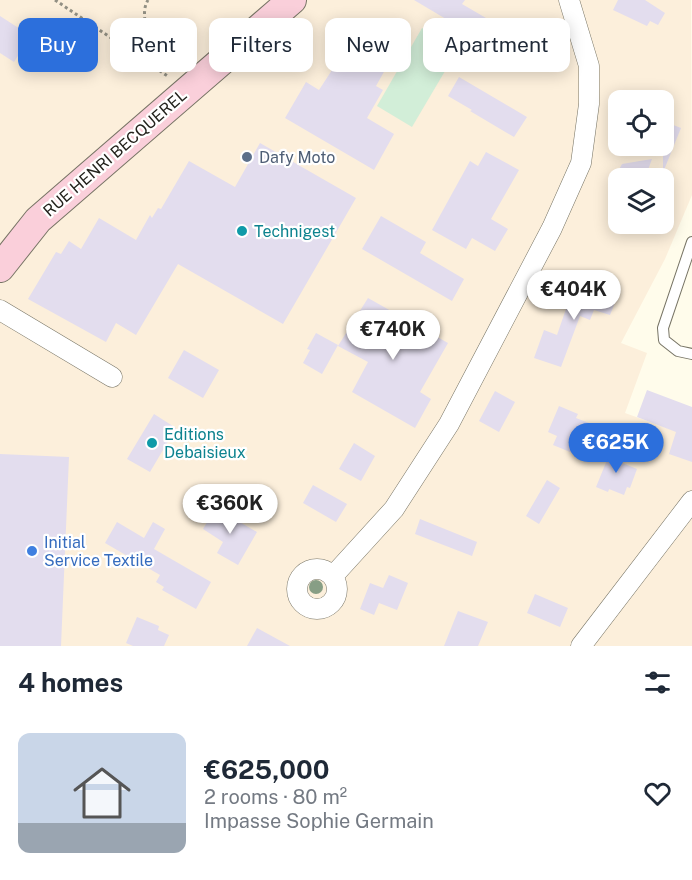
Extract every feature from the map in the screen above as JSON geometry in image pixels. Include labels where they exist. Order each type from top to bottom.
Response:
[{"type":"street","name":"RUE HENRI BECQUEREL","points":[[0,268],[38,220],[292,0]]},
{"type":"street","points":[[333,576],[394,510],[449,424],[552,228],[581,163],[589,104],[589,66],[569,0]]},
{"type":"street","points":[[0,310],[112,377]]},
{"type":"street","points":[[582,646],[692,501]]},
{"type":"lane","points":[[692,242],[663,328],[664,340],[678,351],[692,354]]},
{"type":"path","points":[[55,0],[110,36]]},
{"type":"path","points":[[144,18],[145,5],[148,0]]},
{"type":"path","points":[[162,72],[171,78]]},
{"type":"shaded area","points":[[0,0],[691,0],[692,195],[665,259],[621,343],[647,353],[625,413],[692,437],[692,646],[0,646]]},
{"type":"green space","points":[[423,29],[423,72],[444,72],[412,127],[377,106],[397,72],[411,72],[411,47]]},
{"type":"building","points":[[414,0],[465,0],[462,4],[486,18],[444,18]]},
{"type":"building","points":[[618,0],[645,0],[665,13],[658,25],[650,21],[647,26],[613,10]]},
{"type":"building","points":[[0,16],[18,28],[18,56],[14,62],[0,53]]},
{"type":"building","points":[[331,72],[384,72],[376,86],[383,90],[367,118],[394,134],[374,170],[285,118],[306,82],[319,90]]},
{"type":"building","points":[[459,77],[527,117],[514,137],[448,96]]},
{"type":"building","points":[[674,125],[681,128],[674,145]]},
{"type":"building","name":"Technigest","points":[[260,143],[356,198],[283,324],[178,264],[136,335],[116,323],[106,342],[28,299],[56,252],[61,254],[69,241],[81,249],[99,218],[136,240],[150,215],[152,218],[158,208],[161,209],[189,161],[235,187]]},
{"type":"building","points":[[486,152],[519,170],[491,219],[508,229],[495,251],[472,238],[466,249],[432,230],[470,161],[478,166]]},
{"type":"building","points":[[663,156],[670,156],[665,168]]},
{"type":"building","points":[[652,159],[649,168],[620,168],[622,164]]},
{"type":"building","points":[[381,216],[426,242],[420,253],[464,279],[452,301],[362,249]]},
{"type":"building","points":[[576,280],[618,295],[610,315],[594,310],[590,320],[580,316],[561,367],[534,358],[544,330],[557,335]]},
{"type":"building","points":[[368,298],[448,343],[420,392],[431,399],[415,428],[352,392],[368,362],[338,346]]},
{"type":"building","points":[[316,333],[338,345],[322,374],[303,363],[310,350],[307,349]]},
{"type":"building","points":[[184,350],[219,370],[203,398],[168,378]]},
{"type":"building","points":[[647,390],[692,407],[692,462],[669,454],[676,432],[637,417]]},
{"type":"building","points":[[495,391],[515,402],[499,432],[479,421]]},
{"type":"building","points":[[559,406],[578,414],[576,418],[589,423],[575,454],[553,445],[557,436],[548,432]]},
{"type":"building","name":"Editions Debaisieux","points":[[154,414],[176,428],[150,472],[127,459]]},
{"type":"building","points":[[354,443],[375,456],[361,481],[339,469]]},
{"type":"building","points":[[612,448],[623,453],[620,462],[637,469],[630,488],[627,487],[624,495],[609,489],[608,492],[596,487]]},
{"type":"building","name":"Initial Service Textile","points":[[0,454],[69,457],[61,646],[0,646]]},
{"type":"building","points":[[547,480],[560,488],[539,524],[526,516]]},
{"type":"building","points":[[313,485],[347,504],[336,522],[303,503]]},
{"type":"building","points":[[212,506],[257,532],[238,565],[217,553],[223,542],[203,529],[209,519],[207,515]]},
{"type":"building","points":[[420,519],[477,542],[472,556],[415,534]]},
{"type":"building","points":[[117,522],[144,538],[153,522],[165,529],[154,549],[211,582],[196,609],[162,590],[164,587],[156,582],[160,575],[105,543]]},
{"type":"building","points":[[389,575],[408,583],[397,610],[379,603],[374,615],[360,609],[370,583],[383,588]]},
{"type":"building","points":[[535,594],[568,608],[560,627],[527,613]]},
{"type":"building","points":[[458,611],[488,622],[478,646],[444,646]]},
{"type":"building","points":[[137,617],[159,626],[158,630],[169,635],[164,646],[133,646],[126,643]]},
{"type":"building","points":[[257,628],[290,646],[247,646]]},
{"type":"place","name":"Dafy Moto","points":[[247,157]]},
{"type":"place","name":"Technigest","points":[[242,231]]},
{"type":"place","name":"Editions Debaisieux","points":[[152,443]]},
{"type":"place","name":"Initial Service Textile","points":[[32,551]]}]
